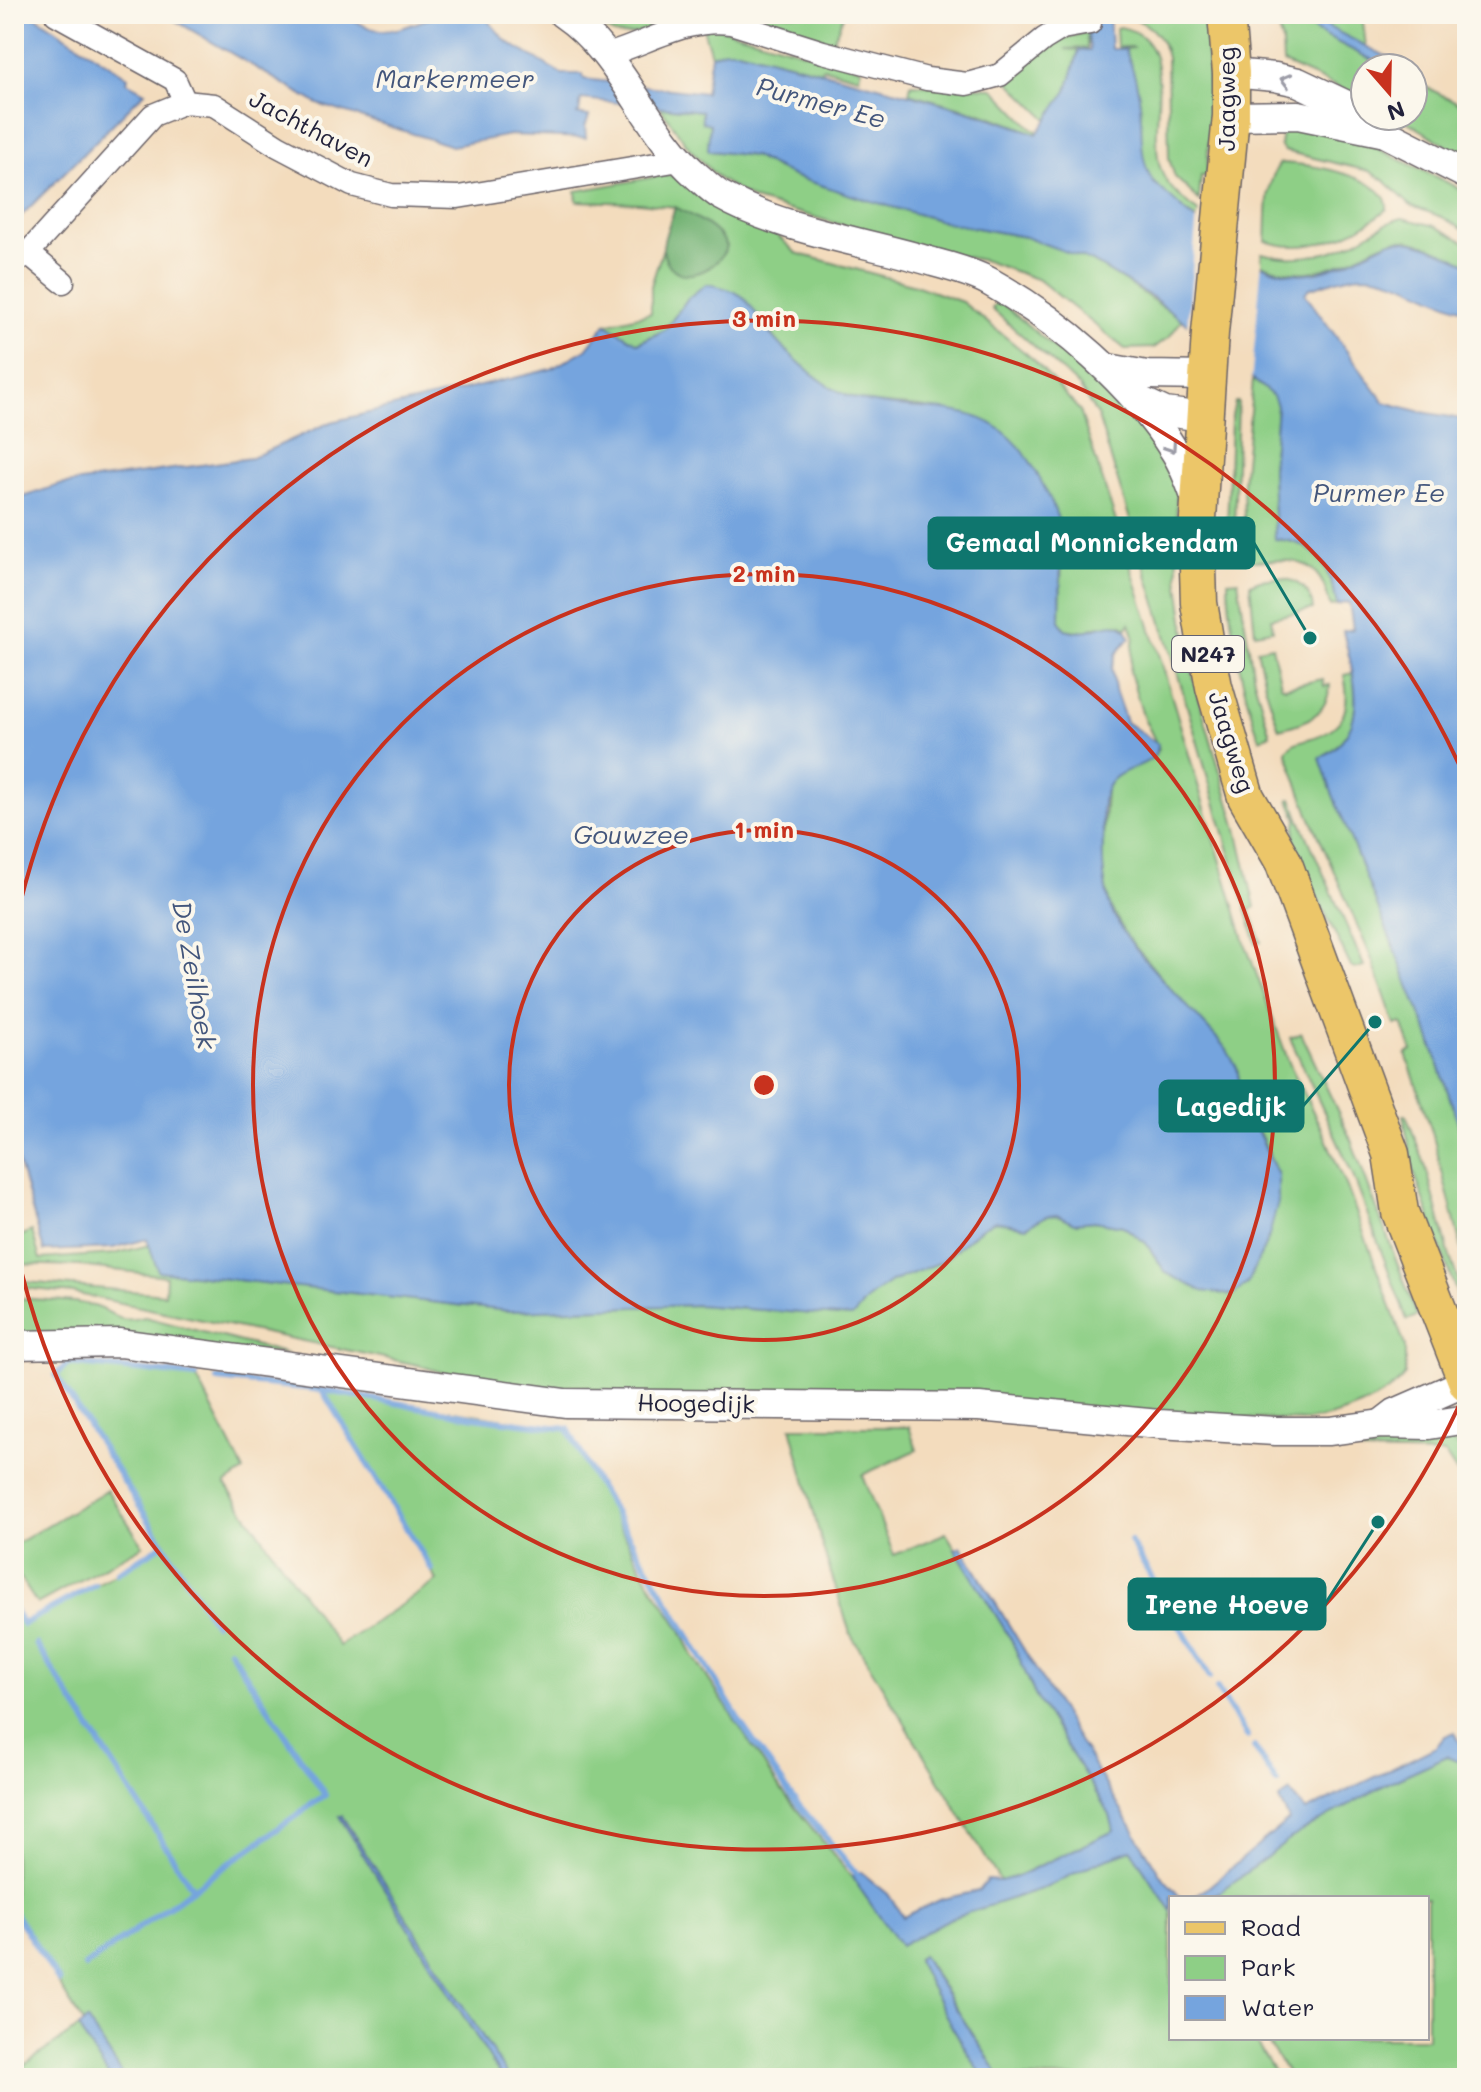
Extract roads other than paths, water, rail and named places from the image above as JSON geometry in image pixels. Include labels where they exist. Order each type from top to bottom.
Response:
[{"type":"main road","name":"Jaagweg","points":[[1226,14],[1231,116],[1199,507],[1199,588],[1205,639],[1226,731],[1246,797],[1283,861],[1391,1154],[1400,1212],[1467,1382]]},
{"type":"street","points":[[56,14],[175,80],[185,102],[153,115],[21,258],[63,282]]},
{"type":"street","points":[[563,14],[607,55],[680,160],[718,194],[772,218],[935,262],[988,280],[1046,317],[1108,368],[1130,394],[1175,452],[1199,507]]},
{"type":"street","points":[[607,55],[684,26],[718,21],[927,79],[967,84],[1000,75],[1062,28],[1090,23]]},
{"type":"street","points":[[1231,73],[1298,82],[1349,106]]},
{"type":"street","name":"Jachthaven","points":[[185,102],[214,105],[278,146],[352,185],[391,195],[458,197],[680,160]]},
{"type":"street","points":[[1231,116],[1298,115],[1349,125]]},
{"type":"street","points":[[1383,132],[1467,175]]},
{"type":"street","points":[[1108,368],[1147,375],[1208,368]]},
{"type":"street","points":[[1130,394],[1165,412],[1204,417]]},
{"type":"street","name":"Hoogedijk","points":[[14,1345],[120,1343],[565,1403],[979,1407],[1275,1431],[1330,1431],[1381,1424],[1429,1425],[1467,1419]]},
{"type":"street","name":"Hoogedijk","points":[[1381,1424],[1395,1413],[1467,1382]]},
{"type":"water","points":[[14,14],[32,14],[128,77],[127,82],[145,92],[14,223]]},
{"type":"water","points":[[164,14],[345,14],[361,24],[386,31],[450,14],[482,14],[506,41],[562,74],[583,74],[584,79],[705,93],[711,55],[738,50],[926,99],[1037,134],[1067,91],[1079,50],[1090,50],[1088,34],[1092,14],[1109,14],[1111,49],[1125,49],[1133,69],[1140,104],[1143,155],[1149,174],[1154,183],[1228,247],[1270,269],[1293,273],[1327,269],[1400,240],[1430,247],[1467,263],[1467,310],[1377,276],[1343,278],[1308,289],[1305,294],[1384,402],[1467,420],[1467,1163],[1458,1122],[1430,1038],[1320,758],[1348,733],[1353,718],[1355,685],[1343,631],[1353,629],[1349,602],[1337,605],[1330,579],[1319,558],[1302,545],[1275,539],[1272,470],[1277,406],[1273,396],[1152,297],[1091,261],[1025,237],[949,223],[860,198],[793,176],[753,156],[710,151],[710,124],[702,122],[702,111],[581,99],[579,113],[576,114],[589,116],[585,127],[586,138],[510,135],[452,146],[318,104]]},
{"type":"water","points":[[1304,14],[1314,14],[1328,27],[1377,52],[1356,52],[1310,27]]},
{"type":"water","name":"Gouwzee","points":[[706,284],[728,289],[741,296],[770,334],[796,360],[825,383],[852,397],[880,404],[964,413],[990,423],[1014,441],[1035,470],[1051,500],[1059,524],[1060,622],[1065,629],[1075,632],[1116,624],[1122,626],[1130,637],[1116,654],[1112,668],[1115,690],[1126,722],[1158,744],[1152,758],[1112,780],[1107,788],[1102,812],[1105,886],[1109,903],[1129,939],[1227,1050],[1237,1068],[1242,1098],[1278,1175],[1278,1202],[1269,1236],[1248,1283],[1233,1295],[1202,1291],[1166,1273],[1146,1243],[1123,1226],[1094,1221],[1074,1223],[1058,1215],[1046,1216],[1026,1227],[995,1221],[983,1227],[941,1262],[891,1282],[870,1297],[852,1317],[697,1305],[509,1311],[158,1271],[147,1239],[113,1248],[44,1251],[14,1148],[14,500],[59,485],[251,458],[331,422],[551,369],[586,349],[606,324],[638,343],[665,330],[688,298]]},
{"type":"water","points":[[961,1546],[1160,1874],[1179,1896],[1169,1896],[1169,1908],[1131,1850],[1095,1863],[1047,1887],[951,1918],[900,1946],[852,1877],[861,1872],[888,1894],[903,1917],[942,1899],[978,1891],[987,1880],[1016,1877],[1114,1831],[1110,1815],[1035,1695],[1012,1641],[955,1549]]},
{"type":"water","points":[[1455,1732],[1467,1756],[1467,1764],[1447,1756],[1392,1781],[1300,1832],[1220,1892],[1211,1896],[1194,1896],[1289,1820],[1279,1800],[1290,1792],[1306,1811],[1436,1747],[1445,1736]]},
{"type":"water","points":[[339,1816],[342,1816],[509,2078],[502,2078]]},
{"type":"water","points":[[922,1955],[1001,2078],[984,2078],[952,2027],[917,1960]]},
{"type":"water","points":[[87,2020],[125,2078],[110,2078],[78,2028]]},
{"type":"waterway","points":[[196,1376],[68,1363],[56,1375],[214,1623]]},
{"type":"waterway","points":[[217,1379],[322,1390],[481,1418],[568,1429],[592,1475],[742,1725],[792,1797],[860,1878]]},
{"type":"waterway","points":[[322,1390],[432,1570]]},
{"type":"waterway","points":[[1130,1541],[1210,1677]]},
{"type":"waterway","points":[[117,1573],[164,1544]]},
{"type":"waterway","points":[[14,1609],[23,1624],[95,1585]]},
{"type":"waterway","points":[[36,1644],[193,1889]]},
{"type":"waterway","points":[[85,1966],[325,1795],[229,1649]]},
{"type":"waterway","points":[[1217,1688],[1247,1736]]},
{"type":"waterway","points":[[1254,1747],[1277,1783]]},
{"type":"waterway","points":[[14,1912],[59,1981]]},
{"type":"place","name":"Gemaal Monnickendam","points":[[1310,638]]},
{"type":"place","name":"Lagedijk","points":[[1375,1022]]},
{"type":"place","name":"Irene Hoeve","points":[[1378,1522]]},
{"type":"water label","name":"Markermeer","points":[[455,79]]},
{"type":"water label","name":"Purmer Ee","points":[[821,103]]},
{"type":"water label","name":"Purmer Ee","points":[[1379,493]]},
{"type":"water label","name":"De Zeilhoek","points":[[194,975]]}]
